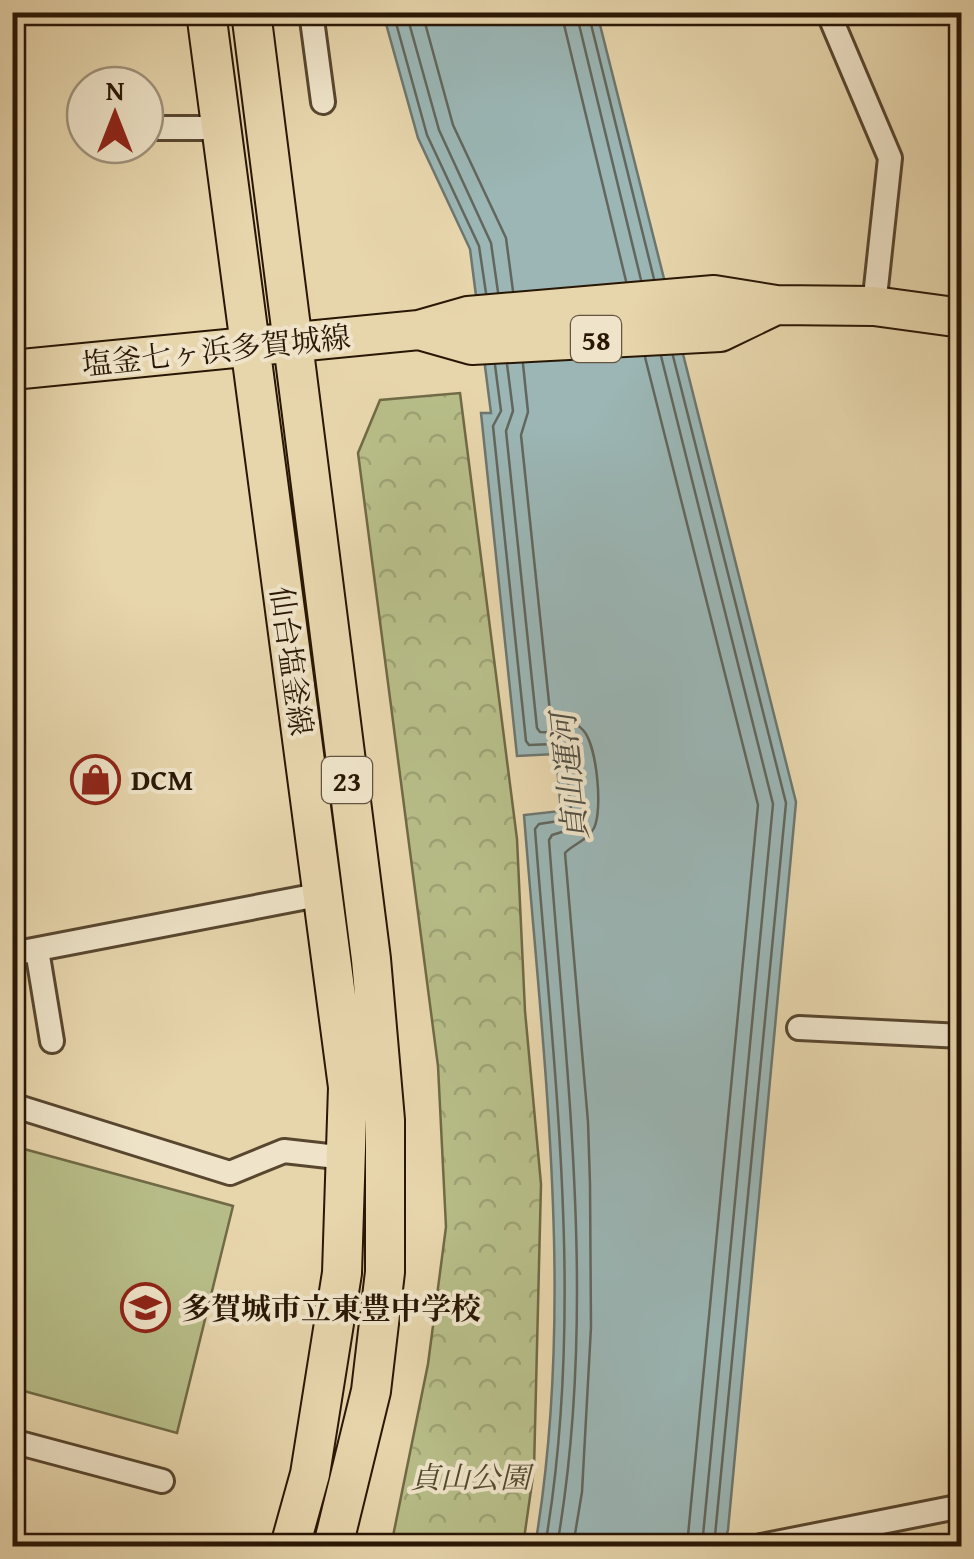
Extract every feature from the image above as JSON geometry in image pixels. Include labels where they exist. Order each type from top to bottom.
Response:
[{"type":"main road","name":"仙台塩釜線","points":[[206,12],[348,1087],[342,1272],[310,1474],[290,1546]]},
{"type":"main road","name":"仙台塩釜線","points":[[251,12],[370,959],[384,1120],[385,1272],[376,1352],[371,1391],[333,1546]]},
{"type":"main road","name":"塩釜七ヶ浜多賀城線","points":[[12,370],[419,330],[470,331],[776,305],[874,306],[962,318]]},
{"type":"street","points":[[312,12],[324,102]]},
{"type":"street","points":[[828,12],[890,158],[874,306]]},
{"type":"street","points":[[165,128],[222,128]]},
{"type":"street","points":[[12,954],[324,894]]},
{"type":"street","points":[[38,950],[52,1041]]},
{"type":"street","points":[[799,1028],[962,1036]]},
{"type":"street","points":[[12,1105],[230,1174],[284,1151],[346,1158]]},
{"type":"street","points":[[12,1441],[162,1481]]},
{"type":"street","points":[[761,1546],[962,1506]]},
{"type":"green space","name":"貞山公園","points":[[460,393],[517,839],[525,1011],[541,1184],[534,1469],[523,1546],[391,1546],[428,1364],[446,1227],[438,1066],[358,453],[380,400]]},
{"type":"green space","name":"多賀城市立東豊中学校","points":[[13,1146],[233,1206],[177,1433],[13,1388]]},
{"type":"water","name":"貞山運河","points":[[383,13],[597,13],[796,802],[728,1530],[723,1546],[535,1546],[547,1455],[555,1273],[547,1090],[524,815],[561,811],[556,754],[517,756],[481,413],[491,413],[470,249],[418,138]]},
{"type":"place","name":"DCM","points":[[96,779]]},
{"type":"place","name":"多賀城市立東豊中学校","points":[[146,1308]]}]
